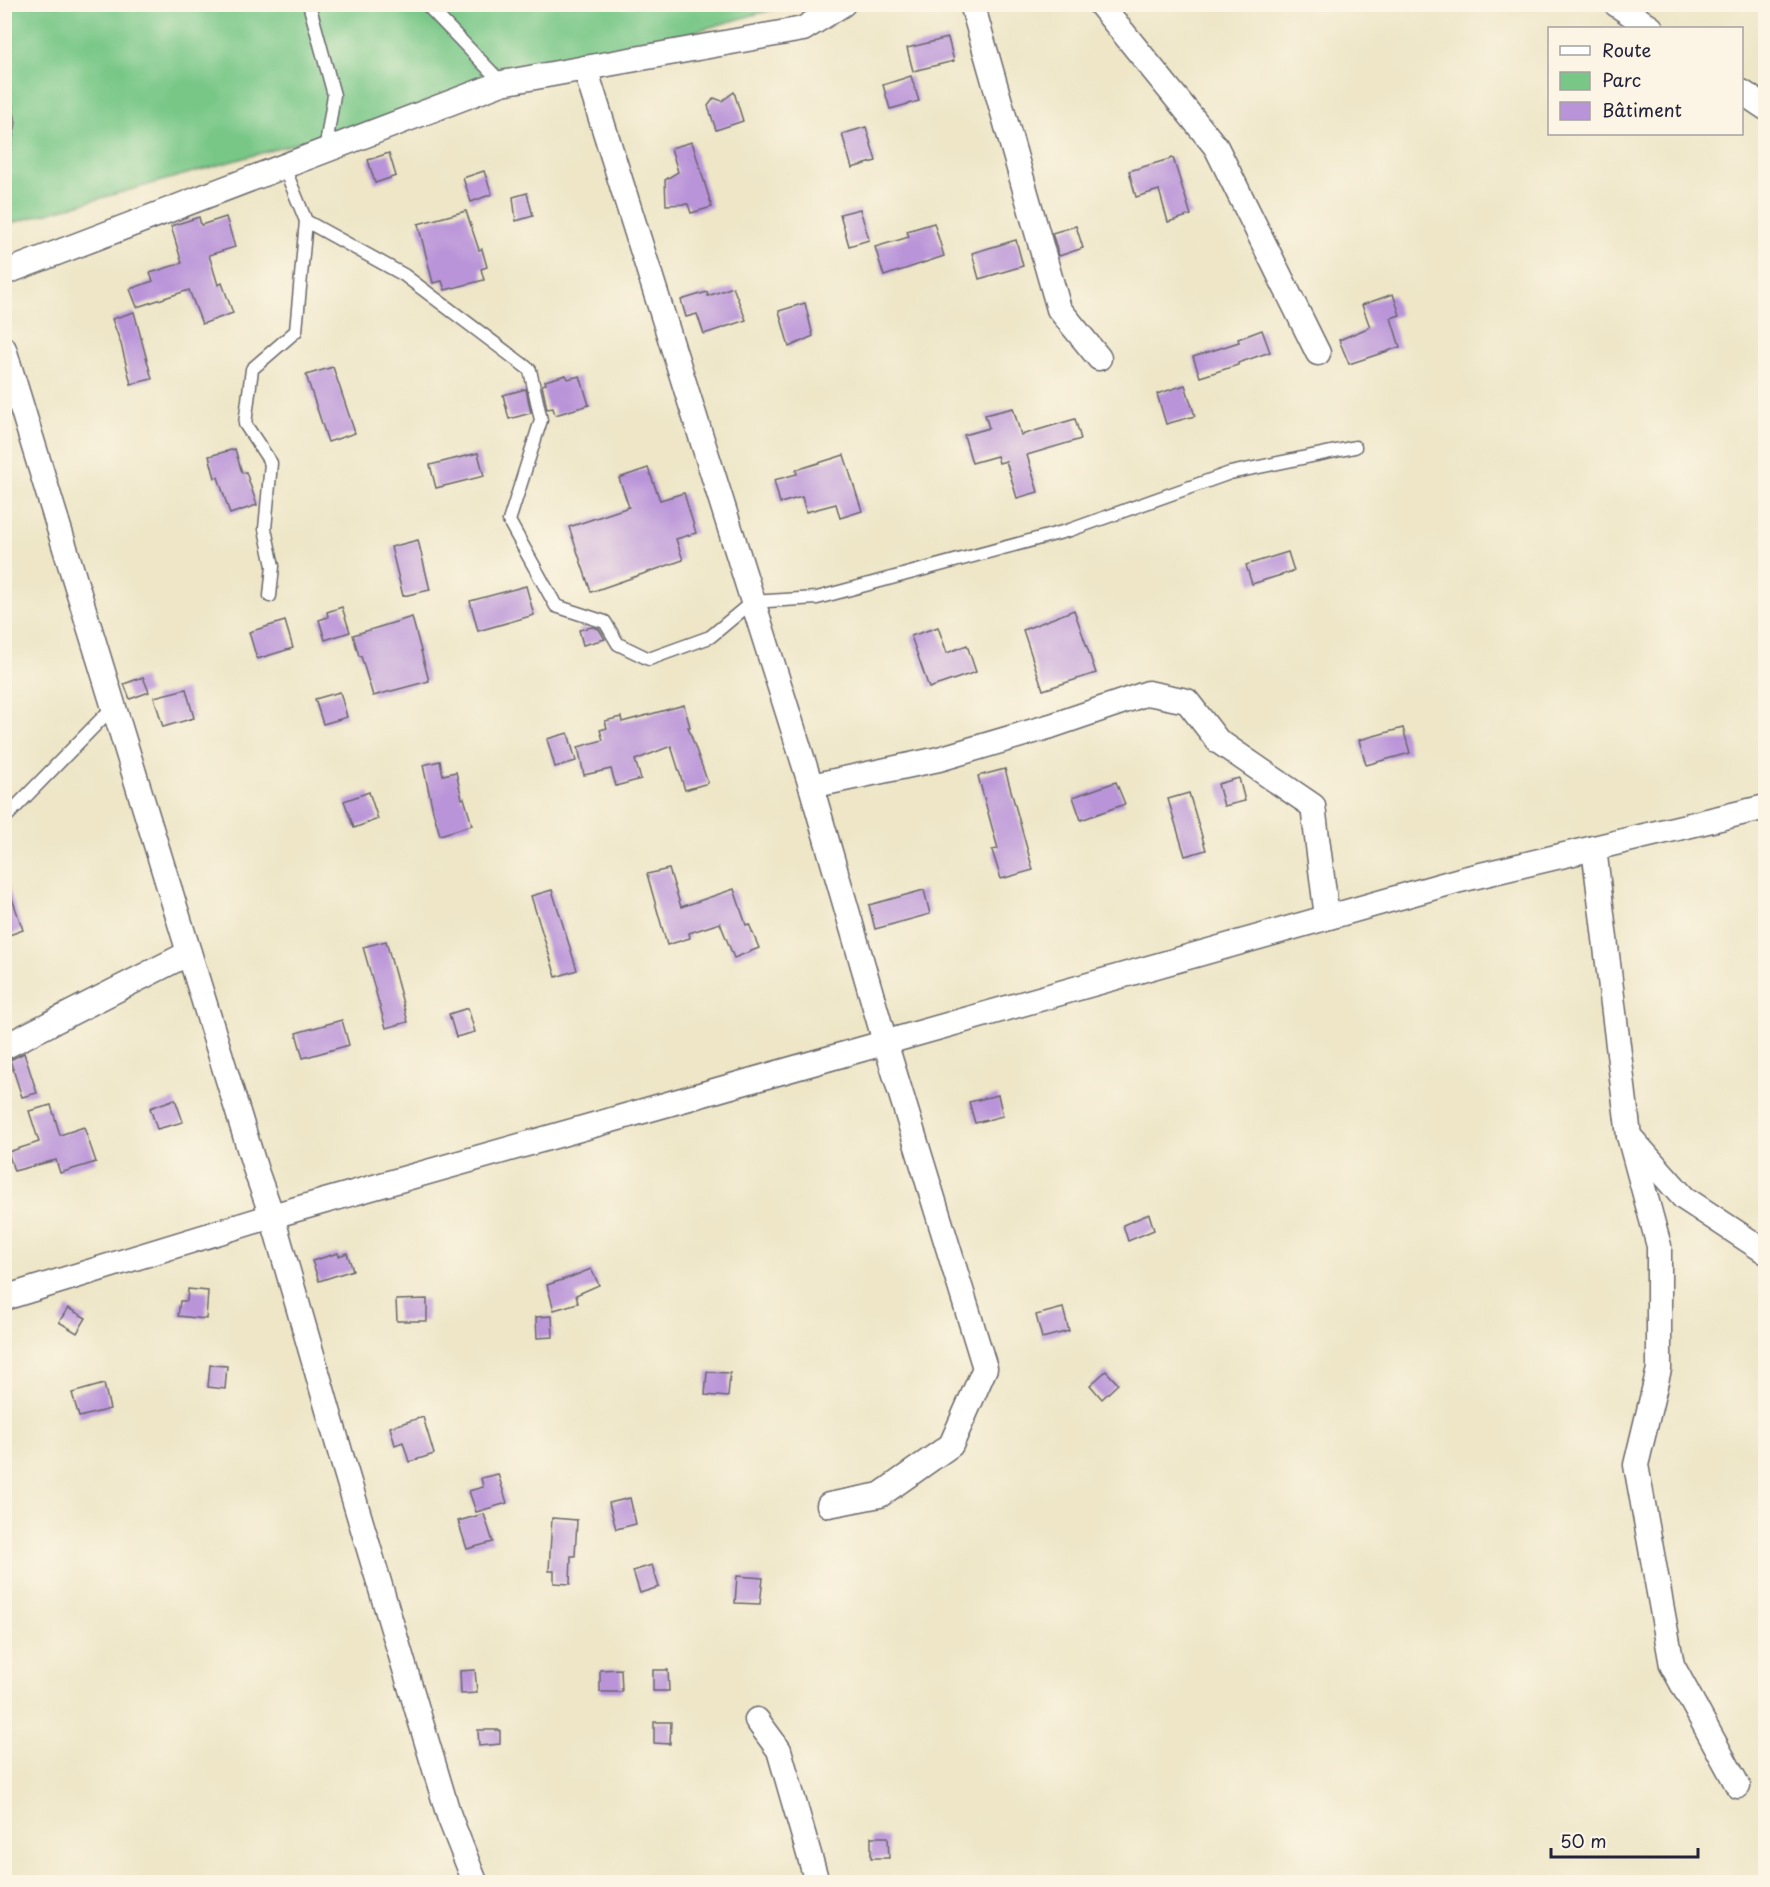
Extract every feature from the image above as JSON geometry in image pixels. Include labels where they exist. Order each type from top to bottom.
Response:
[{"type":"street","points":[[4,273],[502,83],[803,28],[843,4]]},
{"type":"street","points":[[972,4],[1059,309],[1099,358]]},
{"type":"street","points":[[1100,4],[1216,147],[1318,353]]},
{"type":"street","points":[[1616,4],[1650,27]]},
{"type":"street","points":[[585,68],[811,786],[885,1042],[985,1368],[951,1445],[880,1495],[830,1505]]},
{"type":"street","points":[[1743,93],[1766,108]]},
{"type":"street","points":[[4,349],[256,1171],[272,1216],[348,1480],[446,1804],[475,1882]]},
{"type":"street","points":[[811,786],[939,759],[1051,726],[1148,693],[1187,701],[1218,741],[1312,806],[1327,917]]},
{"type":"street","points":[[4,1298],[272,1216],[1327,917],[1460,880],[1766,807]]},
{"type":"street","points":[[1594,848],[1629,1136],[1659,1246],[1659,1369],[1635,1465],[1672,1665],[1738,1786]]},
{"type":"street","points":[[4,1047],[189,953]]},
{"type":"street","points":[[1629,1136],[1684,1198],[1766,1252]]},
{"type":"street","points":[[757,1720],[779,1750],[817,1882]]},
{"type":"lane","points":[[309,4],[334,95],[325,151]]},
{"type":"lane","points":[[426,4],[502,83]]},
{"type":"lane","points":[[4,94],[9,123],[4,150]]},
{"type":"lane","points":[[270,596],[273,566],[265,529],[271,463],[245,424],[252,369],[296,331],[306,221],[284,166]]},
{"type":"lane","points":[[306,221],[404,275],[530,370],[541,420],[509,521],[556,606],[605,622],[618,644],[649,659],[710,637],[752,602],[817,598],[1070,530],[1230,473],[1355,447]]},
{"type":"lane","points":[[4,819],[114,706]]},
{"type":"green space","points":[[5,5],[789,5],[5,225]]},
{"type":"building","points":[[948,38],[954,61],[913,71],[907,48]]},
{"type":"building","points":[[911,76],[919,101],[890,109],[883,85]]},
{"type":"building","points":[[734,92],[743,121],[716,130],[708,106],[714,98],[722,101]]},
{"type":"building","points":[[866,127],[876,161],[852,168],[842,134]]},
{"type":"building","points":[[692,142],[712,207],[691,213],[688,204],[666,205],[665,180],[678,172],[671,148]]},
{"type":"building","points":[[389,153],[396,176],[375,183],[368,160]]},
{"type":"building","points":[[1173,158],[1191,215],[1168,222],[1159,190],[1136,197],[1129,171]]},
{"type":"building","points":[[484,171],[492,194],[471,202],[463,178]]},
{"type":"building","points":[[527,193],[533,216],[516,221],[513,197]]},
{"type":"building","points":[[860,209],[869,240],[849,246],[840,214]]},
{"type":"building","points":[[466,211],[487,267],[481,269],[484,280],[445,290],[442,281],[433,283],[418,224]]},
{"type":"building","points":[[199,217],[201,225],[226,217],[235,247],[209,255],[218,285],[222,283],[233,313],[202,324],[189,290],[137,307],[130,289],[153,281],[150,273],[182,263],[171,226]]},
{"type":"building","points":[[934,223],[944,256],[884,276],[875,247],[909,237],[907,231]]},
{"type":"building","points":[[1076,226],[1083,248],[1059,256],[1052,233]]},
{"type":"building","points":[[1016,240],[1023,266],[979,279],[972,253]]},
{"type":"building","points":[[733,287],[746,320],[704,334],[697,314],[686,317],[681,300],[707,292],[708,296]]},
{"type":"building","points":[[1393,294],[1400,315],[1391,318],[1400,347],[1349,364],[1339,340],[1370,327],[1362,305]]},
{"type":"building","points":[[805,303],[813,336],[789,347],[779,311]]},
{"type":"building","points":[[134,312],[152,379],[131,384],[112,319]]},
{"type":"building","points":[[1262,330],[1270,352],[1200,377],[1193,357],[1239,342],[1238,339]]},
{"type":"building","points":[[333,367],[355,433],[328,442],[306,375]]},
{"type":"building","points":[[566,375],[568,379],[580,376],[589,405],[555,415],[553,408],[547,409],[542,385],[546,384],[545,381]]},
{"type":"building","points":[[1185,385],[1195,416],[1166,424],[1157,394]]},
{"type":"building","points":[[526,389],[531,413],[509,419],[503,395]]},
{"type":"building","points":[[1013,408],[1021,435],[1075,419],[1081,439],[1027,455],[1038,492],[1017,498],[1006,461],[999,463],[997,456],[972,463],[964,435],[989,428],[985,415]]},
{"type":"building","points":[[235,449],[242,473],[246,472],[257,505],[230,514],[218,477],[215,478],[209,456]]},
{"type":"building","points":[[478,453],[484,476],[436,488],[430,465]]},
{"type":"building","points":[[844,455],[862,511],[840,518],[836,504],[806,512],[802,497],[780,503],[774,480],[797,474],[796,470]]},
{"type":"building","points":[[648,468],[660,500],[684,493],[696,533],[676,539],[683,560],[591,592],[569,527],[629,507],[619,478]]},
{"type":"building","points":[[418,540],[430,590],[403,596],[391,547]]},
{"type":"building","points":[[1288,552],[1294,571],[1252,584],[1246,565]]},
{"type":"building","points":[[526,586],[534,615],[478,631],[470,601]]},
{"type":"building","points":[[342,607],[350,632],[325,640],[319,620],[328,617],[327,612]]},
{"type":"building","points":[[1074,610],[1096,673],[1043,690],[1023,630]]},
{"type":"building","points":[[412,617],[429,681],[373,696],[353,635]]},
{"type":"building","points":[[285,621],[293,648],[257,659],[249,632]]},
{"type":"building","points":[[592,627],[599,629],[605,639],[583,645],[579,630]]},
{"type":"building","points":[[938,627],[947,653],[967,645],[976,672],[929,688],[911,636]]},
{"type":"building","points":[[143,677],[149,692],[130,699],[124,684]]},
{"type":"building","points":[[186,689],[194,718],[163,727],[154,697]]},
{"type":"building","points":[[340,692],[347,717],[323,724],[315,699]]},
{"type":"building","points":[[684,705],[690,727],[688,727],[708,783],[685,790],[671,746],[635,760],[641,779],[616,786],[611,769],[584,775],[578,747],[603,740],[600,730],[607,728],[605,721],[621,717],[622,722]]},
{"type":"building","points":[[1403,728],[1410,753],[1366,765],[1359,740]]},
{"type":"building","points":[[568,733],[576,761],[555,767],[547,739]]},
{"type":"building","points":[[440,761],[443,775],[456,772],[462,799],[464,798],[472,825],[440,835],[423,765]]},
{"type":"building","points":[[1005,769],[1033,870],[1001,879],[992,850],[998,849],[978,776]]},
{"type":"building","points":[[1239,778],[1245,801],[1224,806],[1218,784]]},
{"type":"building","points":[[1116,782],[1125,804],[1081,820],[1073,797]]},
{"type":"building","points":[[369,792],[378,819],[354,828],[344,801]]},
{"type":"building","points":[[1189,793],[1206,850],[1185,856],[1168,799]]},
{"type":"building","points":[[669,869],[681,907],[734,889],[746,925],[749,924],[759,948],[734,958],[720,923],[689,933],[690,938],[667,945],[647,874]]},
{"type":"building","points":[[4,884],[7,884],[23,930],[4,937]]},
{"type":"building","points":[[552,890],[577,970],[556,977],[531,896]]},
{"type":"building","points":[[924,890],[930,914],[875,929],[869,905]]},
{"type":"building","points":[[386,941],[408,1022],[386,1028],[363,947]]},
{"type":"building","points":[[468,1008],[475,1032],[456,1037],[449,1014]]},
{"type":"building","points":[[342,1020],[349,1045],[303,1058],[296,1033]]},
{"type":"building","points":[[24,1053],[37,1093],[22,1097],[10,1060]]},
{"type":"building","points":[[998,1095],[1003,1116],[975,1123],[969,1102]]},
{"type":"building","points":[[175,1099],[183,1122],[157,1129],[150,1108]]},
{"type":"building","points":[[51,1105],[60,1135],[84,1127],[96,1162],[60,1173],[56,1160],[14,1171],[8,1152],[39,1142],[29,1111]]},
{"type":"building","points":[[1149,1214],[1154,1230],[1128,1241],[1123,1225]]},
{"type":"building","points":[[338,1253],[339,1256],[347,1253],[353,1270],[319,1281],[312,1261]]},
{"type":"building","points":[[591,1269],[599,1285],[576,1295],[578,1303],[554,1310],[547,1285]]},
{"type":"building","points":[[188,1289],[208,1291],[206,1319],[178,1316],[180,1301],[187,1301]]},
{"type":"building","points":[[427,1299],[427,1321],[397,1321],[396,1300]]},
{"type":"building","points":[[68,1308],[86,1318],[77,1333],[59,1322]]},
{"type":"building","points":[[1063,1308],[1069,1331],[1042,1338],[1036,1315]]},
{"type":"building","points":[[552,1316],[553,1337],[537,1338],[536,1317]]},
{"type":"building","points":[[210,1365],[227,1366],[225,1389],[208,1387]]},
{"type":"building","points":[[1106,1371],[1118,1384],[1102,1399],[1090,1385]]},
{"type":"building","points":[[707,1372],[730,1373],[728,1397],[705,1395]]},
{"type":"building","points":[[104,1384],[110,1409],[79,1417],[72,1393]]},
{"type":"building","points":[[423,1417],[434,1454],[409,1462],[403,1442],[395,1445],[390,1427]]},
{"type":"building","points":[[498,1474],[507,1503],[476,1512],[469,1491],[483,1487],[481,1478]]},
{"type":"building","points":[[630,1498],[636,1524],[616,1529],[609,1503]]},
{"type":"building","points":[[484,1514],[493,1542],[467,1549],[458,1521]]},
{"type":"building","points":[[552,1518],[577,1520],[575,1556],[571,1556],[570,1584],[554,1583],[554,1571],[549,1571]]},
{"type":"building","points":[[652,1565],[659,1587],[640,1593],[633,1571]]},
{"type":"building","points":[[737,1576],[763,1578],[760,1604],[735,1603]]},
{"type":"building","points":[[621,1669],[622,1692],[600,1692],[600,1670]]},
{"type":"building","points":[[475,1670],[477,1693],[461,1694],[460,1671]]},
{"type":"building","points":[[653,1670],[668,1670],[669,1691],[653,1691]]},
{"type":"building","points":[[654,1722],[671,1722],[670,1744],[654,1743]]},
{"type":"building","points":[[478,1730],[500,1730],[500,1744],[479,1746]]},
{"type":"building","points":[[871,1837],[888,1837],[889,1858],[871,1858]]}]
